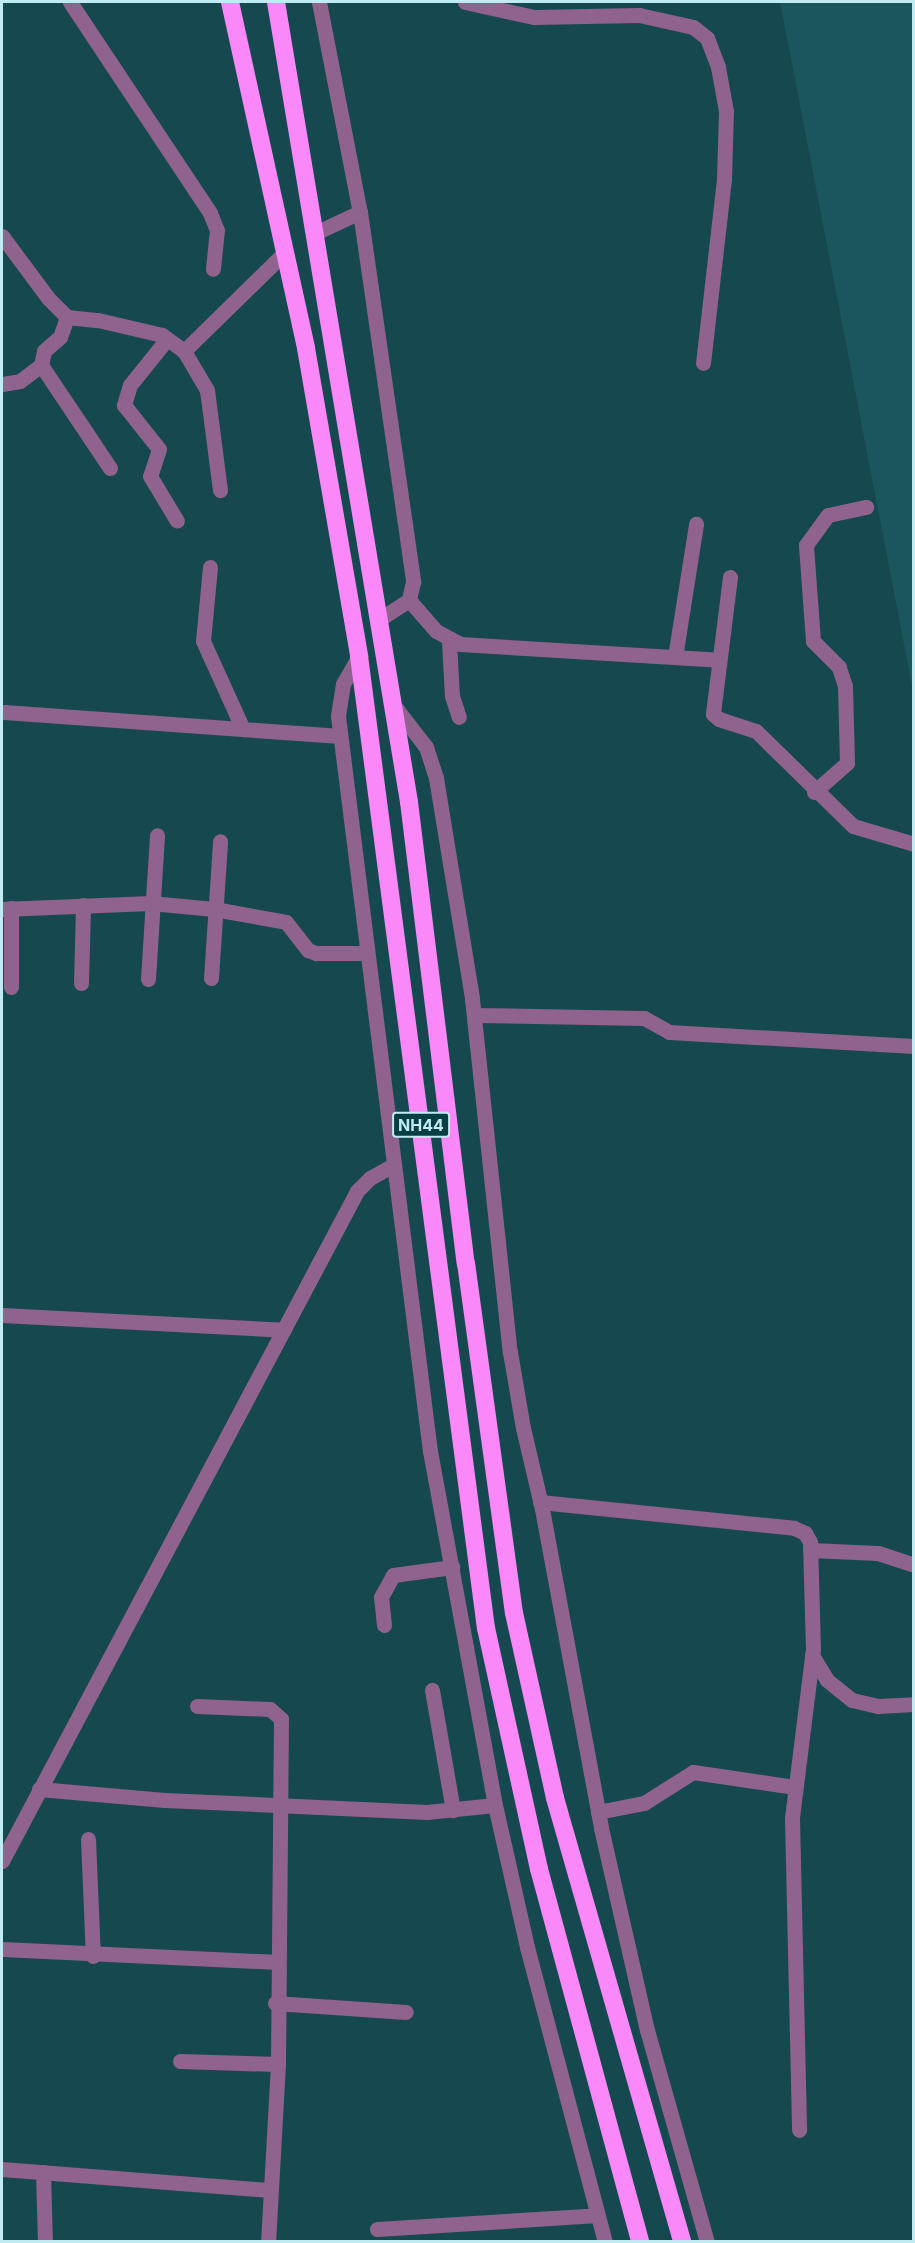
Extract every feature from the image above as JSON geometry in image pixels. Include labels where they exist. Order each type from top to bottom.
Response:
[{"type":"highway","name":"NH44","points":[[230,2],[306,348],[358,656],[486,1628],[538,1869],[640,2241]]},
{"type":"highway","name":"NH44","points":[[276,2],[313,234],[410,802],[466,1263],[514,1613],[555,1798],[682,2241]]},
{"type":"street","points":[[70,2],[210,213],[217,230],[213,269]]},
{"type":"street","points":[[318,2],[360,212],[412,565],[409,600],[449,641],[452,696],[459,717]]},
{"type":"street","points":[[465,2],[534,17],[639,15],[693,27],[707,38],[718,67],[726,111],[724,179],[704,363]]},
{"type":"street","points":[[313,234],[360,212]]},
{"type":"street","points":[[2,236],[48,298],[67,317],[123,325],[167,339],[184,351],[207,390],[220,490]]},
{"type":"street","points":[[184,351],[284,253]]},
{"type":"street","points":[[2,384],[20,381],[41,365],[44,351],[60,336],[67,317]]},
{"type":"street","points":[[167,339],[130,385],[124,405],[159,449],[150,476],[177,521]]},
{"type":"street","points":[[41,365],[110,468]]},
{"type":"street","points":[[814,792],[847,763],[845,686],[838,667],[813,641],[806,545],[828,515],[866,507]]},
{"type":"street","points":[[675,657],[696,524]]},
{"type":"street","points":[[210,567],[203,641],[243,729]]},
{"type":"street","points":[[730,577],[713,714],[719,719],[756,730],[814,792],[853,826],[914,844]]},
{"type":"street","points":[[378,620],[409,600]]},
{"type":"street","points":[[449,641],[719,660]]},
{"type":"street","points":[[358,656],[343,684],[338,716],[392,1166],[430,1451],[495,1805],[527,1947],[605,2241]]},
{"type":"street","points":[[392,703],[426,747],[436,778],[474,1015],[510,1352],[598,1812],[647,2030],[707,2241]]},
{"type":"street","points":[[4,712],[340,736]]},
{"type":"street","points":[[148,978],[157,835]]},
{"type":"street","points":[[211,978],[213,909],[220,840]]},
{"type":"street","points":[[11,987],[6,908],[151,903],[213,909],[286,922],[308,950],[316,953],[367,953]]},
{"type":"street","points":[[81,983],[83,905]]},
{"type":"street","points":[[474,1015],[644,1018],[669,1032],[914,1046]]},
{"type":"street","points":[[2,1861],[357,1191],[370,1178],[392,1166]]},
{"type":"street","points":[[2,1315],[284,1330]]},
{"type":"street","points":[[540,1502],[794,1528],[805,1533],[810,1550],[812,1655],[792,1818],[799,2130]]},
{"type":"street","points":[[810,1550],[878,1553],[914,1565]]},
{"type":"street","points":[[384,1625],[381,1597],[393,1575],[452,1567]]},
{"type":"street","points":[[812,1655],[826,1680],[852,1700],[878,1706],[914,1704]]},
{"type":"street","points":[[432,1690],[453,1810]]},
{"type":"street","points":[[197,1706],[270,1709],[279,1713],[283,1741],[283,1807],[275,2003],[278,2064],[268,2241]]},
{"type":"street","points":[[598,1812],[644,1803],[693,1772],[795,1787]]},
{"type":"street","points":[[39,1789],[283,1807],[453,1810],[495,1805]]},
{"type":"street","points":[[88,1839],[93,1956]]},
{"type":"street","points":[[2,1949],[93,1956],[278,1962]]},
{"type":"street","points":[[275,2003],[406,2012]]},
{"type":"street","points":[[180,2061],[278,2064]]},
{"type":"street","points":[[2,2169],[270,2190]]},
{"type":"street","points":[[43,2172],[45,2241]]},
{"type":"street","points":[[377,2229],[598,2215]]},
{"type":"shaded area","points":[[780,2],[913,2],[913,691]]}]
